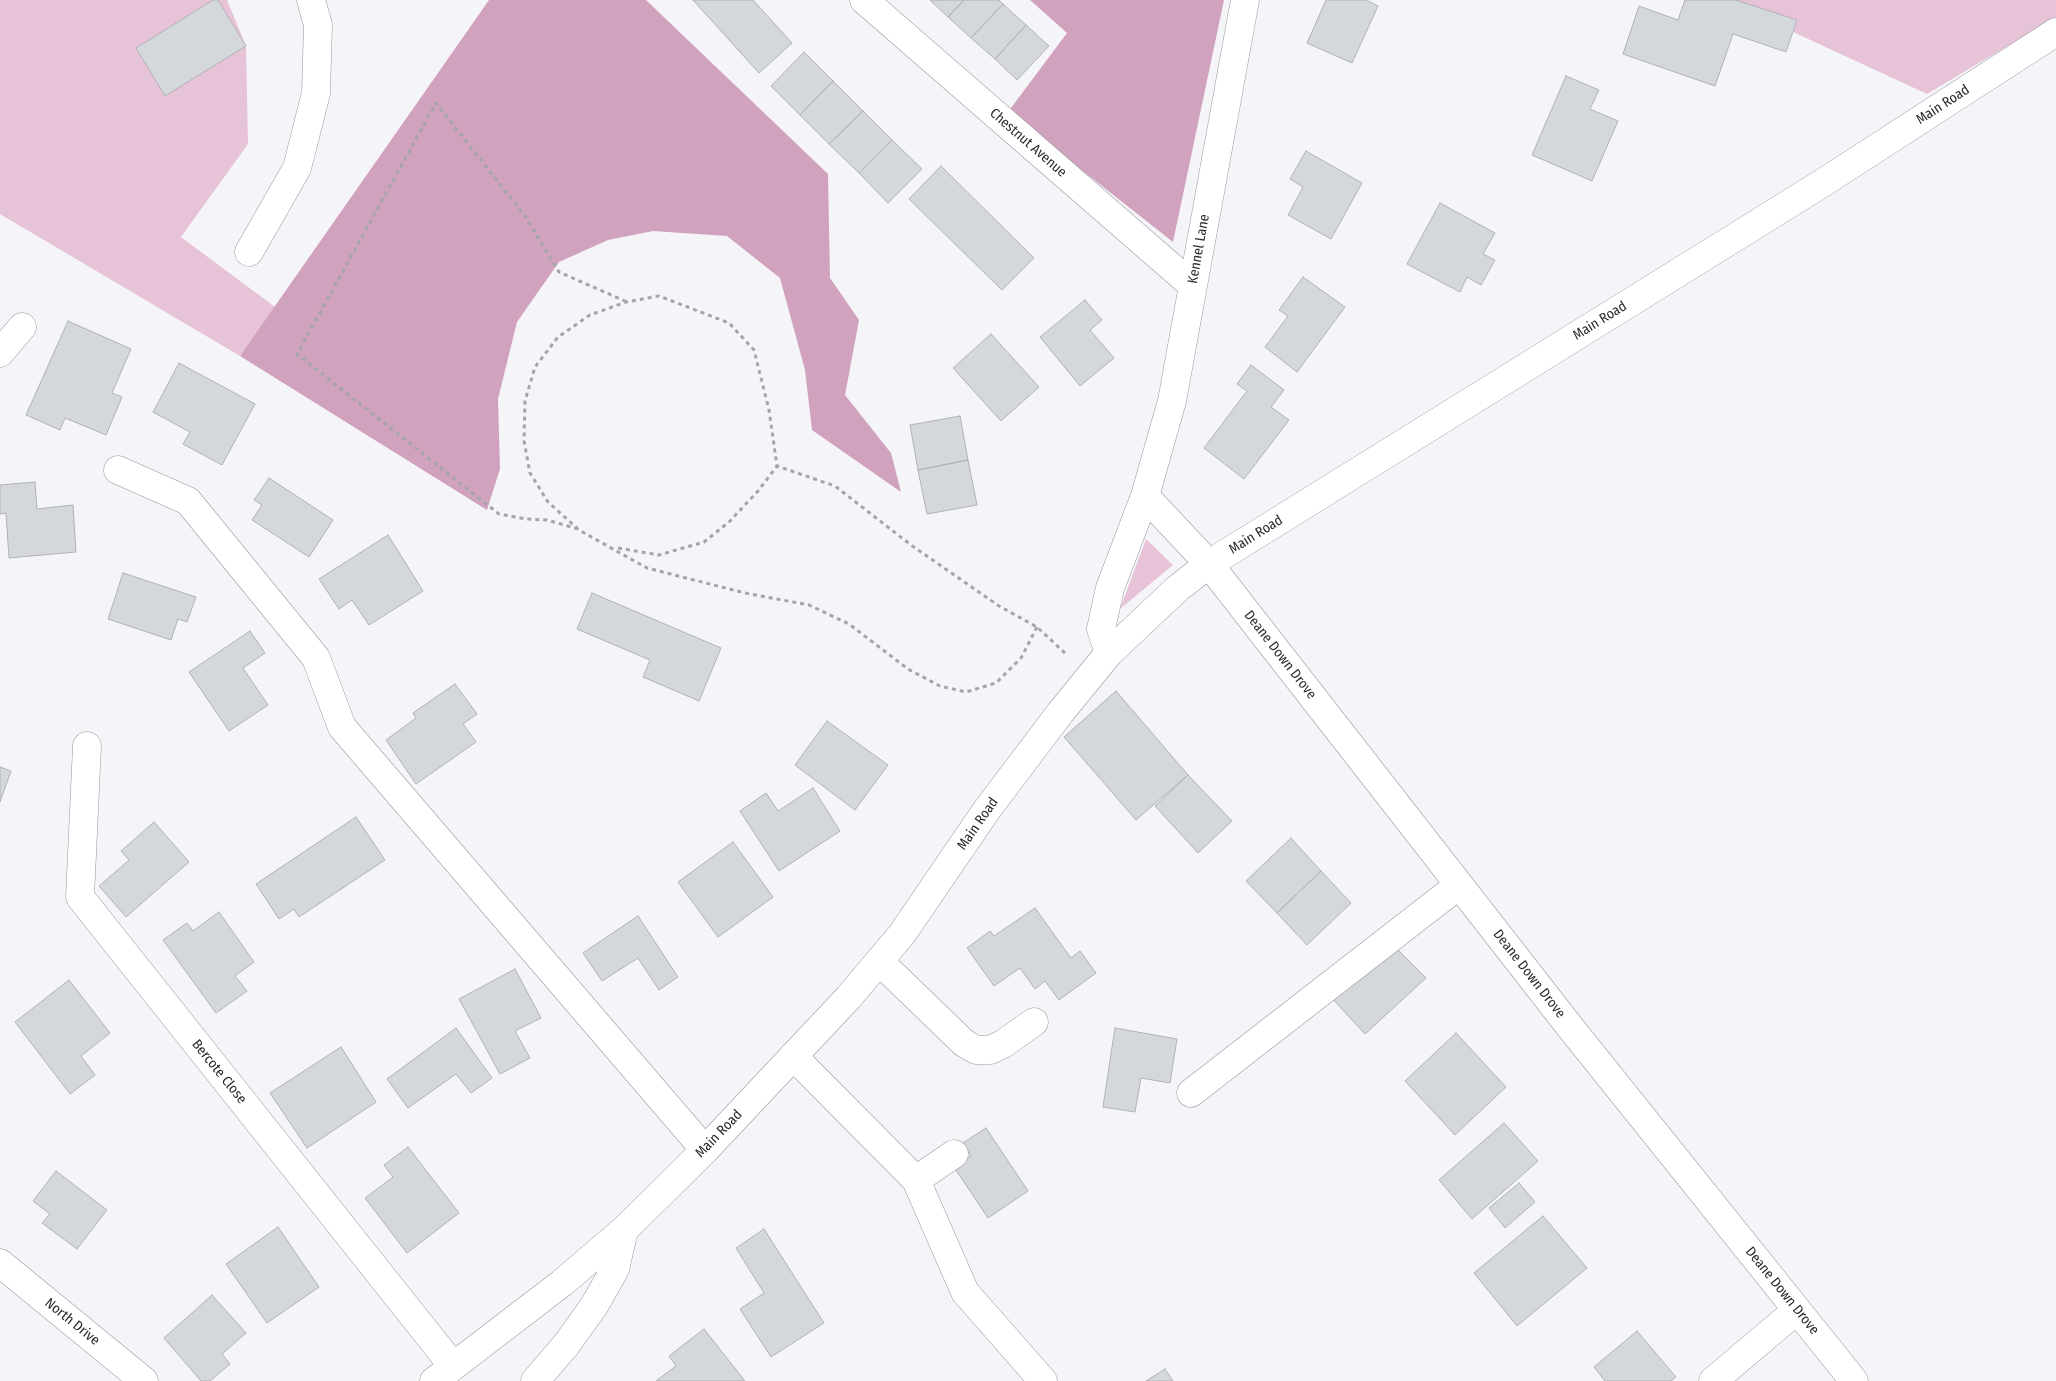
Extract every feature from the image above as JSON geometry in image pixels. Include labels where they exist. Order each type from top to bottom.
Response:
[{"type":"street","points":[[249,252],[297,168],[316,94],[318,25],[311,0]]},
{"type":"street","name":"Chestnut Avenue","points":[[864,0],[1192,285]]},
{"type":"street","name":"Kennel Lane","points":[[1109,653],[1101,629],[1110,588],[1145,496],[1172,401],[1244,0]]},
{"type":"street","name":"Main Road","points":[[444,1373],[562,1283],[624,1230],[705,1150],[794,1056],[902,934],[986,811],[1060,713],[1109,653],[1178,588],[1209,564],[1821,184],[2056,32]]},
{"type":"street","points":[[0,354],[22,327]]},
{"type":"street","points":[[118,470],[188,501],[316,658],[342,727],[705,1150]]},
{"type":"street","points":[[1145,496],[1209,564]]},
{"type":"street","name":"Deane Down Drove","points":[[1209,564],[1459,885],[1854,1381]]},
{"type":"street","name":"Bercote Close","points":[[87,746],[80,897],[444,1373]]},
{"type":"street","points":[[1191,1093],[1459,885]]},
{"type":"street","points":[[879,961],[964,1043],[976,1050],[990,1050],[1003,1044],[1034,1022]]},
{"type":"street","points":[[794,1056],[916,1180],[965,1292],[1043,1381]]},
{"type":"street","points":[[916,1180],[954,1154]]},
{"type":"street","points":[[535,1381],[566,1345],[594,1306],[615,1268],[624,1230]]},
{"type":"street","name":"North Drive","points":[[0,1263],[144,1381]]},
{"type":"street","points":[[1713,1381],[1797,1310]]},
{"type":"path","points":[[626,302],[559,272],[525,216],[436,103],[297,354],[499,514],[526,520],[547,520],[579,530],[615,548],[647,568],[746,593],[809,605],[849,624],[908,670],[940,686],[966,692],[996,683],[1021,658],[1036,627],[999,606],[919,551],[835,486],[777,466]]},
{"type":"path","points":[[579,530],[548,502],[530,473],[524,441],[524,402],[535,367],[558,337],[590,315],[626,302],[659,296],[692,307],[729,323],[754,350],[770,410],[777,466],[728,522],[704,542],[659,555],[615,548]]},
{"type":"shaded area","points":[[0,0],[227,0],[246,46],[248,144],[181,237],[275,307],[240,356],[0,214]]},
{"type":"shaded area","points":[[489,0],[646,0],[828,174],[830,278],[859,320],[845,395],[891,453],[901,492],[812,430],[805,370],[780,278],[727,236],[653,231],[608,240],[559,262],[517,322],[498,399],[500,469],[487,510],[240,356]]},
{"type":"shaded area","points":[[1030,0],[1224,0],[1173,242],[1008,112],[1067,33]]},
{"type":"shaded area","points":[[1724,0],[2056,0],[2056,17],[1927,94]]},
{"type":"shaded area","points":[[1146,539],[1173,565],[1120,609]]},
{"type":"building","points":[[213,0],[218,0],[246,46],[165,96],[136,48]]},
{"type":"building","points":[[693,0],[753,0],[792,43],[759,73]]},
{"type":"building","points":[[930,0],[964,0],[948,17]]},
{"type":"building","points":[[964,0],[999,0],[1003,4],[971,38],[948,17]]},
{"type":"building","points":[[1326,0],[1366,0],[1378,6],[1352,63],[1307,43]]},
{"type":"building","points":[[1685,0],[1736,0],[1797,20],[1786,52],[1733,34],[1715,86],[1623,54],[1639,6],[1678,20]]},
{"type":"building","points":[[1003,4],[1026,25],[995,59],[971,38]]},
{"type":"building","points":[[1026,25],[1049,46],[1017,80],[995,59]]},
{"type":"building","points":[[804,52],[833,81],[800,115],[771,86]]},
{"type":"building","points":[[1566,76],[1599,90],[1590,109],[1618,121],[1592,181],[1532,155]]},
{"type":"building","points":[[833,81],[863,111],[829,144],[800,115]]},
{"type":"building","points":[[863,111],[892,140],[859,173],[829,144]]},
{"type":"building","points":[[892,140],[922,169],[888,203],[859,173]]},
{"type":"building","points":[[1306,151],[1362,183],[1331,239],[1288,215],[1303,187],[1290,179]]},
{"type":"building","points":[[941,166],[1034,258],[1002,290],[909,199]]},
{"type":"building","points":[[1440,203],[1495,233],[1483,254],[1495,260],[1481,285],[1467,277],[1460,292],[1407,264]]},
{"type":"building","points":[[1303,277],[1345,307],[1297,372],[1265,347],[1288,316],[1279,310]]},
{"type":"building","points":[[1085,300],[1102,320],[1090,330],[1114,358],[1080,386],[1040,337]]},
{"type":"building","points":[[68,321],[131,349],[112,393],[122,397],[106,435],[65,418],[60,430],[26,415]]},
{"type":"building","points":[[991,334],[1039,387],[1001,421],[953,368]]},
{"type":"building","points":[[179,363],[255,404],[222,465],[183,444],[190,432],[153,412]]},
{"type":"building","points":[[1251,365],[1284,390],[1271,407],[1289,420],[1244,479],[1204,448],[1247,391],[1237,384]]},
{"type":"building","points":[[960,416],[968,460],[918,470],[910,425]]},
{"type":"building","points":[[968,460],[977,505],[927,514],[918,470]]},
{"type":"building","points":[[269,478],[333,520],[309,557],[252,520],[262,505],[254,500]]},
{"type":"building","points":[[35,482],[37,509],[73,505],[76,552],[9,558],[6,513],[0,514],[0,485]]},
{"type":"building","points":[[388,535],[423,591],[369,625],[352,600],[339,609],[319,579]]},
{"type":"building","points":[[123,573],[196,597],[187,622],[178,619],[171,640],[108,619]]},
{"type":"building","points":[[592,593],[721,648],[699,701],[643,677],[650,660],[577,629]]},
{"type":"building","points":[[250,631],[265,653],[243,668],[268,705],[229,731],[189,672]]},
{"type":"building","points":[[455,684],[477,714],[463,724],[476,742],[416,784],[386,740],[416,718],[413,713]]},
{"type":"building","points":[[1116,691],[1188,775],[1136,820],[1064,737]]},
{"type":"building","points":[[827,721],[888,765],[855,810],[795,765]]},
{"type":"building","points":[[0,767],[11,771],[0,802]]},
{"type":"building","points":[[1188,775],[1232,821],[1198,853],[1155,806]]},
{"type":"building","points":[[813,788],[840,831],[779,871],[740,811],[766,793],[778,811]]},
{"type":"building","points":[[356,817],[385,860],[299,917],[294,909],[279,919],[256,884]]},
{"type":"building","points":[[154,822],[189,862],[126,917],[99,886],[129,860],[121,851]]},
{"type":"building","points":[[1291,838],[1321,871],[1277,913],[1246,881]]},
{"type":"building","points":[[733,842],[773,897],[718,937],[678,882]]},
{"type":"building","points":[[1321,871],[1351,903],[1307,945],[1277,913]]},
{"type":"building","points":[[1035,908],[1071,958],[1080,951],[1096,973],[1059,1000],[1045,981],[1035,989],[1020,968],[994,986],[967,948],[990,931],[994,936]]},
{"type":"building","points":[[219,912],[254,962],[235,976],[247,991],[216,1013],[163,940],[187,923],[193,931]]},
{"type":"building","points":[[638,916],[678,977],[659,990],[638,958],[602,981],[583,953]]},
{"type":"building","points":[[1391,943],[1426,978],[1365,1034],[1329,995]]},
{"type":"building","points":[[515,969],[541,1018],[515,1031],[530,1058],[500,1074],[459,999]]},
{"type":"building","points":[[69,980],[110,1033],[81,1056],[95,1075],[70,1094],[15,1022]]},
{"type":"building","points":[[456,1028],[492,1078],[471,1093],[456,1074],[408,1108],[387,1079]]},
{"type":"building","points":[[1115,1028],[1177,1039],[1170,1083],[1141,1078],[1135,1112],[1103,1107]]},
{"type":"building","points":[[1456,1033],[1506,1087],[1455,1135],[1405,1081]]},
{"type":"building","points":[[341,1047],[376,1102],[307,1148],[270,1093]]},
{"type":"building","points":[[1504,1123],[1538,1161],[1472,1219],[1439,1180]]},
{"type":"building","points":[[986,1128],[1028,1191],[988,1218],[954,1167],[971,1156],[963,1143]]},
{"type":"building","points":[[408,1147],[459,1213],[407,1253],[365,1198],[393,1177],[384,1165]]},
{"type":"building","points":[[56,1171],[107,1210],[77,1249],[42,1223],[50,1214],[33,1201]]},
{"type":"building","points":[[1519,1183],[1535,1202],[1505,1228],[1489,1208]]},
{"type":"building","points":[[1543,1216],[1587,1268],[1517,1326],[1474,1273]]},
{"type":"building","points":[[278,1227],[319,1287],[267,1323],[226,1264]]},
{"type":"building","points":[[764,1229],[824,1323],[771,1357],[740,1309],[764,1293],[736,1248]]},
{"type":"building","points":[[212,1295],[246,1333],[222,1354],[230,1364],[210,1381],[201,1381],[164,1338]]},
{"type":"building","points":[[704,1329],[745,1381],[656,1381],[676,1366],[669,1356]]},
{"type":"building","points":[[1637,1331],[1676,1377],[1671,1381],[1605,1381],[1594,1367]]},
{"type":"building","points":[[1165,1369],[1173,1381],[1146,1381]]}]
